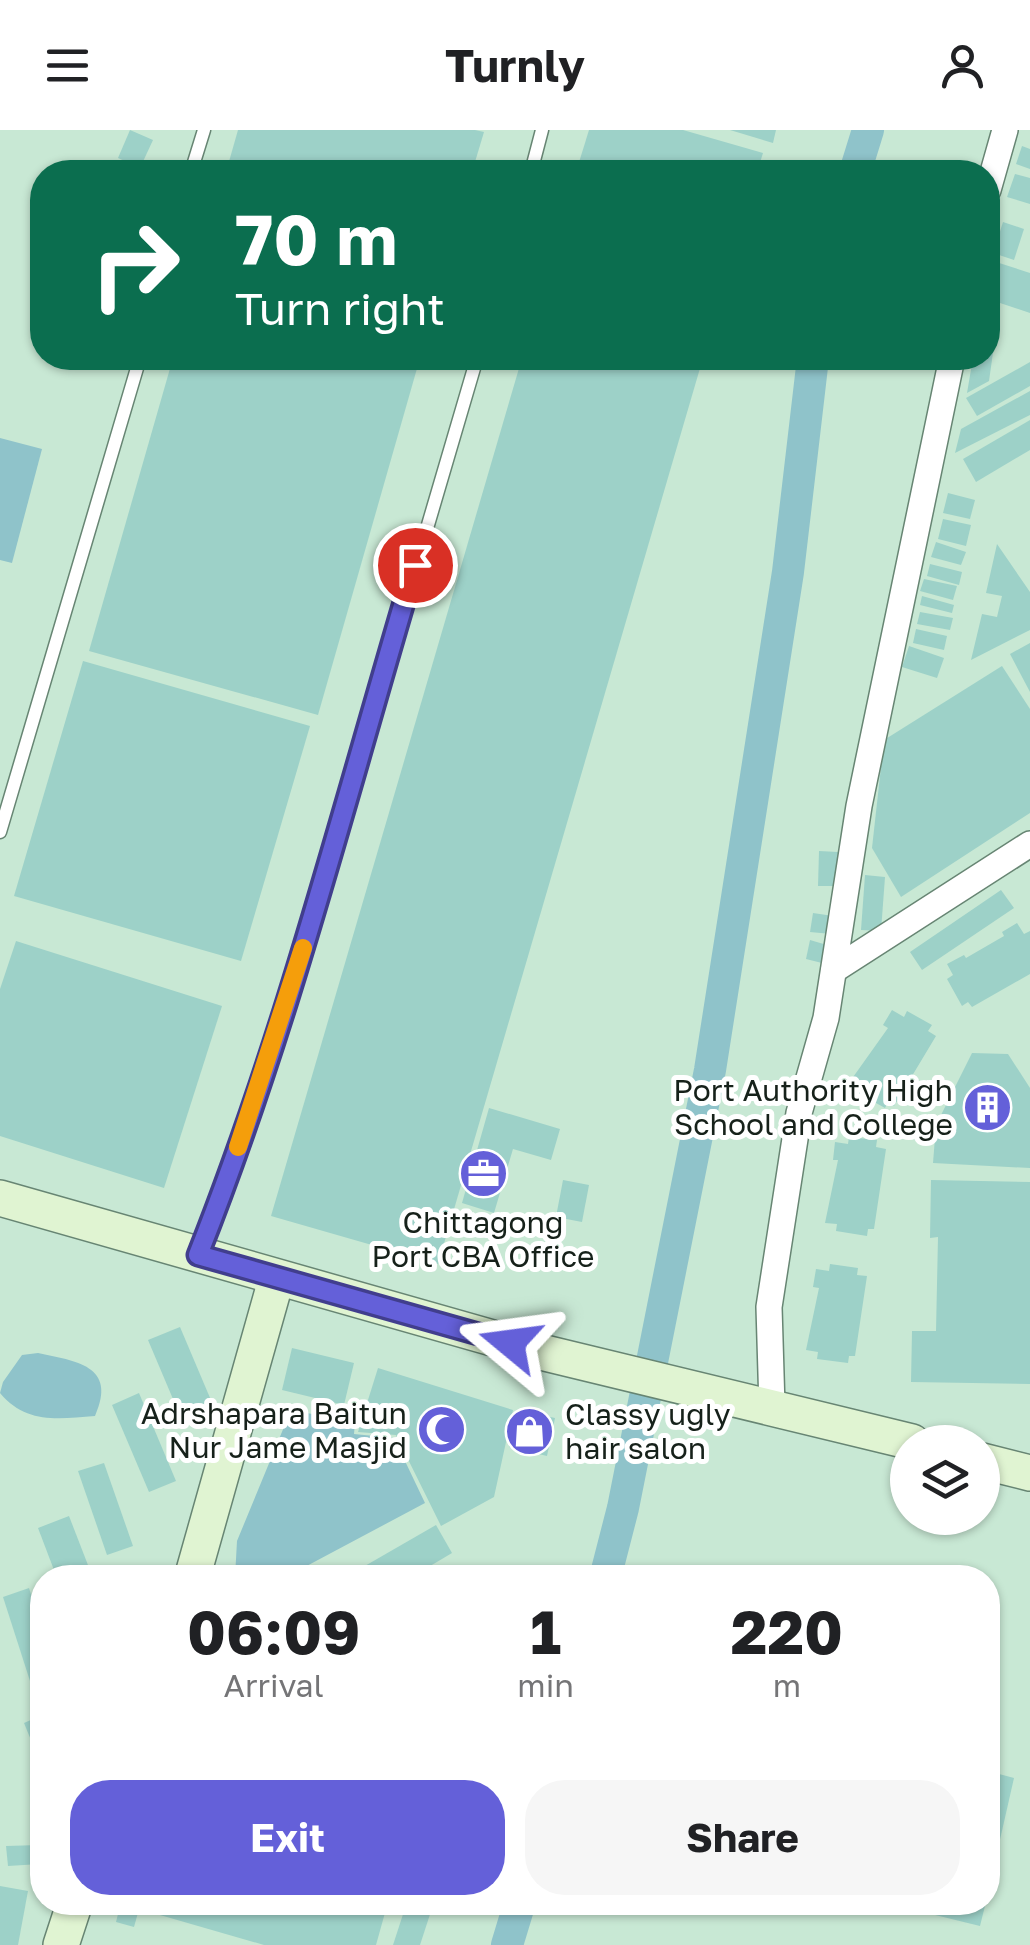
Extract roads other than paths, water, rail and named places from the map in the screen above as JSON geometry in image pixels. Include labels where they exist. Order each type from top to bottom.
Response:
[{"type":"street","points":[[996,160],[1005,130]]},
{"type":"street","points":[[764,1405],[771,1288],[799,1113],[815,1066],[860,806],[950,370]]},
{"type":"street","points":[[834,970],[1030,844]]},
{"type":"street","points":[[0,1198],[276,1280],[545,1353],[890,1436]]},
{"type":"street","points":[[196,1565],[276,1280]]},
{"type":"street","points":[[1000,1465],[1030,1473]]},
{"type":"street","points":[[62,1945],[70,1915]]},
{"type":"lane","points":[[195,160],[204,130]]},
{"type":"lane","points":[[534,160],[542,130]]},
{"type":"lane","points":[[0,832],[136,370]]},
{"type":"lane","points":[[198,1255],[295,978],[473,370]]},
{"type":"water","points":[[0,438],[42,449],[12,563],[0,560]]},
{"type":"water","points":[[38,1353],[78,1363],[97,1376],[101,1399],[95,1416],[31,1415],[0,1393],[22,1355]]},
{"type":"water","points":[[291,1410],[355,1422],[354,1434],[394,1438],[425,1503],[309,1565],[236,1565],[237,1541]]},
{"type":"waterway","points":[[859,160],[868,130]]},
{"type":"waterway","points":[[608,1565],[710,1070],[788,572],[812,370]]},
{"type":"waterway","points":[[507,1945],[516,1915]]},
{"type":"place","name":"Port Authority High School and College","points":[[988,1107]]},
{"type":"place","name":"Chittagong Port CBA Office","points":[[483,1173]]},
{"type":"place","name":"Adrshapara Baitun Nur Jame Masjid","points":[[442,1430]]},
{"type":"place","name":"Classy ugly hair salon","points":[[530,1431]]}]
